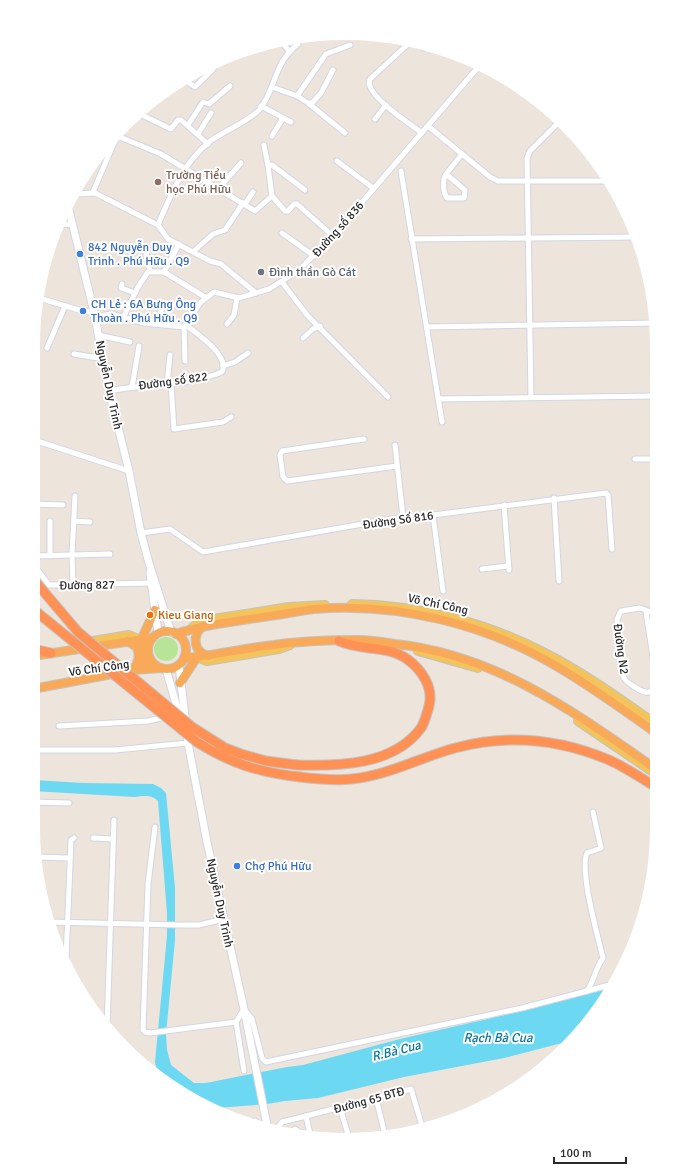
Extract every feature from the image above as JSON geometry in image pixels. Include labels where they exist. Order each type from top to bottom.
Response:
[{"type":"highway","points":[[40,587],[78,632],[192,727],[220,745],[241,754],[266,761],[297,764],[350,764],[366,761],[396,749],[408,742],[422,727],[430,702],[429,690],[425,678],[418,668],[406,658],[394,653],[352,646],[339,641]]},
{"type":"highway","name":"Võ Chí Công","points":[[174,633],[202,626],[332,607],[390,611],[462,625],[516,645],[559,664],[588,681],[650,728]]},
{"type":"highway","points":[[145,669],[145,654],[141,640],[155,610]]},
{"type":"highway","points":[[40,615],[196,742],[218,755],[240,765],[269,773],[300,777],[324,780],[352,779],[379,774],[455,748],[514,739],[549,742],[582,749],[611,761],[650,784]]},
{"type":"highway","points":[[202,626],[196,633],[196,645],[200,653],[208,656]]},
{"type":"highway","points":[[192,628],[190,644],[197,657]]},
{"type":"highway","points":[[182,662],[185,644],[174,633],[155,636],[149,642],[148,653],[152,662],[163,669],[197,657],[275,644],[359,640],[408,645],[445,652],[485,665],[562,704],[650,765]]},
{"type":"highway","name":"Võ Chí Công","points":[[40,655],[141,640],[155,636]]},
{"type":"highway","points":[[127,641],[137,647],[139,653],[139,660],[133,670]]},
{"type":"highway","points":[[40,651],[51,653]]},
{"type":"highway","points":[[180,683],[197,657]]},
{"type":"highway","name":"Võ Chí Công","points":[[40,687],[133,670],[163,669]]},
{"type":"main road","name":"Nguyễn Duy Trinh","points":[[70,213],[104,359],[109,391],[129,471],[141,533],[149,563],[174,633]]},
{"type":"main road","name":"Nguyễn Duy Trinh","points":[[149,563],[150,584],[155,610],[155,636]]},
{"type":"main road","name":"Võ Chí Công","points":[[192,628],[200,621],[289,607],[332,607]]},
{"type":"main road","name":"Võ Chí Công","points":[[70,650],[81,643],[129,635],[141,640]]},
{"type":"main road","points":[[339,641],[411,650],[439,656],[477,667],[519,684],[549,702],[650,770]]},
{"type":"main road","points":[[197,657],[207,661],[279,649],[292,644]]},
{"type":"main road","name":"Võ Chí Công","points":[[40,652],[51,653]]},
{"type":"main road","name":"Nguyễn Duy Trinh","points":[[182,662],[180,683],[188,743],[266,1123]]},
{"type":"main road","name":"Võ Chí Công","points":[[56,684],[70,685],[137,675],[145,669]]},
{"type":"main road","name":"Nguyễn Duy Trinh","points":[[163,669],[188,743]]},
{"type":"main road","name":"Võ Chí Công","points":[[588,681],[650,720]]},
{"type":"street","points":[[158,225],[167,202],[186,169],[208,144],[254,114],[261,106],[272,87],[280,63],[289,51],[298,44]]},
{"type":"street","points":[[297,96],[326,54],[350,45]]},
{"type":"street","points":[[285,46],[289,51]]},
{"type":"street","points":[[406,46],[370,79],[370,88],[386,105],[422,133]]},
{"type":"street","name":"Đường số 836","points":[[237,298],[256,293],[282,282],[298,271],[314,256],[333,236],[476,69]]},
{"type":"street","points":[[190,83],[195,87],[212,70]]},
{"type":"street","points":[[308,103],[314,101],[321,93],[333,70]]},
{"type":"street","points":[[188,125],[203,102],[209,104],[230,86]]},
{"type":"street","points":[[272,87],[297,96],[345,133]]},
{"type":"street","points":[[375,119],[386,105]]},
{"type":"street","points":[[261,106],[291,122]]},
{"type":"street","points":[[198,134],[211,113]]},
{"type":"street","points":[[144,116],[168,129],[172,128],[179,119],[188,125],[208,144]]},
{"type":"street","points":[[272,136],[283,118]]},
{"type":"street","points":[[531,396],[527,181],[528,154],[556,125]]},
{"type":"street","points":[[428,126],[490,178],[498,181],[602,181]]},
{"type":"street","points":[[122,136],[161,154],[256,211],[272,196]]},
{"type":"street","points":[[264,145],[272,196],[286,212],[294,204],[297,204],[333,236]]},
{"type":"street","points":[[93,192],[110,151]]},
{"type":"street","points":[[446,174],[465,190],[464,198],[450,199],[446,197],[443,182],[446,174],[462,154]]},
{"type":"street","points":[[338,161],[374,188]]},
{"type":"street","points":[[219,188],[241,163]]},
{"type":"street","points":[[268,166],[272,165],[305,190]]},
{"type":"street","points":[[401,171],[442,422]]},
{"type":"street","points":[[80,193],[93,192],[158,225],[164,237],[230,270],[256,293]]},
{"type":"street","points":[[194,251],[213,234],[225,230],[253,192]]},
{"type":"street","points":[[65,225],[72,224]]},
{"type":"street","points":[[282,233],[314,256]]},
{"type":"street","points":[[411,239],[630,237]]},
{"type":"street","points":[[164,272],[179,244]]},
{"type":"street","points":[[148,249],[146,255],[150,271]]},
{"type":"street","points":[[124,316],[144,277],[150,271],[164,272],[205,298]]},
{"type":"street","points":[[282,282],[307,315],[320,326],[388,396]]},
{"type":"street","points":[[122,284],[121,288],[135,293]]},
{"type":"street","points":[[185,361],[185,326],[205,298],[218,292],[237,298],[234,315],[227,324]]},
{"type":"street","points":[[44,299],[94,315],[111,314],[124,316],[144,323],[185,326]]},
{"type":"street","points":[[47,348],[65,306]]},
{"type":"street","points":[[157,324],[162,308]]},
{"type":"street","points":[[427,327],[649,323]]},
{"type":"street","name":"Đường số 822","points":[[109,391],[132,387],[169,384],[215,375],[222,372],[223,366],[219,355],[210,344],[185,326]]},
{"type":"street","points":[[303,338],[313,329],[320,326]]},
{"type":"street","points":[[98,335],[130,342]]},
{"type":"street","points":[[132,387],[139,346]]},
{"type":"street","points":[[223,366],[235,362],[248,353]]},
{"type":"street","points":[[74,354],[104,359]]},
{"type":"street","points":[[170,355],[169,384],[174,429],[223,422],[231,417]]},
{"type":"street","points":[[438,399],[531,396],[650,396]]},
{"type":"street","points":[[364,439],[282,452],[280,455],[283,477],[287,481],[397,466]]},
{"type":"street","points":[[40,442],[129,471]]},
{"type":"street","points":[[395,445],[403,517]]},
{"type":"street","points":[[636,459],[650,458]]},
{"type":"street","name":"Đường Số 816","points":[[141,533],[170,529],[203,552],[403,517],[433,515],[554,498],[607,494],[612,549]]},
{"type":"street","points":[[74,585],[72,555],[75,496]]},
{"type":"street","points":[[554,498],[559,581]]},
{"type":"street","points":[[40,504],[62,505]]},
{"type":"street","points":[[482,569],[509,568],[504,505]]},
{"type":"street","points":[[433,515],[443,591]]},
{"type":"street","points":[[50,521],[50,556]]},
{"type":"street","points":[[74,521],[90,522]]},
{"type":"street","points":[[40,556],[110,554]]},
{"type":"street","name":"Đường 827","points":[[40,573],[49,585],[150,584]]},
{"type":"street","name":"Đường N2","points":[[650,613],[640,608],[621,611],[616,619],[624,679],[644,693],[648,693],[650,691]]},
{"type":"street","points":[[646,612],[650,632]]},
{"type":"street","points":[[59,726],[148,721],[179,715]]},
{"type":"street","points":[[40,750],[115,750],[188,743]]},
{"type":"street","points":[[40,802],[69,803]]},
{"type":"street","points":[[587,992],[593,983],[598,965],[603,958],[588,893],[584,859],[587,853],[601,848],[593,812]]},
{"type":"street","points":[[107,1019],[114,820]]},
{"type":"street","points":[[155,827],[148,884],[148,924],[142,1026],[145,1032],[150,1033],[236,1022]]},
{"type":"street","points":[[66,952],[69,858],[71,840],[74,838]]},
{"type":"street","points":[[93,838],[113,840]]},
{"type":"street","points":[[42,857],[69,858]]},
{"type":"street","points":[[55,922],[111,925],[199,925],[224,920]]},
{"type":"street","points":[[244,1071],[236,1022],[244,1009],[252,1019],[262,1058],[266,1062],[522,1008],[605,986]]},
{"type":"street","name":"Đường 65 BTĐ","points":[[293,1119],[411,1089],[421,1124]]},
{"type":"street","points":[[376,1098],[384,1130]]},
{"type":"street","points":[[340,1107],[348,1133]]},
{"type":"street","points":[[306,1116],[310,1130]]},
{"type":"street","points":[[279,1126],[282,1122],[293,1119],[296,1129]]},
{"type":"green space","points":[[166,637],[175,640],[178,649],[175,658],[166,661],[157,658],[154,649],[157,640]]},
{"type":"water","name":"Rạch Bà Cua","points":[[40,780],[153,784],[161,788],[166,793],[175,888],[175,940],[166,1034],[167,1050],[171,1065],[194,1083],[206,1083],[303,1065],[400,1039],[531,1009],[604,988],[587,1014],[562,1043],[504,1058],[404,1077],[318,1098],[223,1108],[192,1092],[156,1068],[155,1062],[167,936],[167,913],[158,801],[153,797],[147,796],[134,797],[40,791]]},
{"type":"place","name":"Trường Tiểu học Phú Hữu","points":[[158,182]]},
{"type":"place","name":"842 Nguyễn Duy Trinh . Phú Hữu . Q9","points":[[80,254]]},
{"type":"place","name":"Đình thần Gò Cát","points":[[261,272]]},
{"type":"place","name":"CH Lẻ : 6A Bưng Ông Thoàn . Phú Hữu . Q9","points":[[83,311]]},
{"type":"place","name":"Kieu Giang","points":[[150,615]]},
{"type":"place","name":"Chợ Phú Hữu","points":[[237,866]]},
{"type":"water label","name":"R.Bà Cua","points":[[396,1050]]}]
